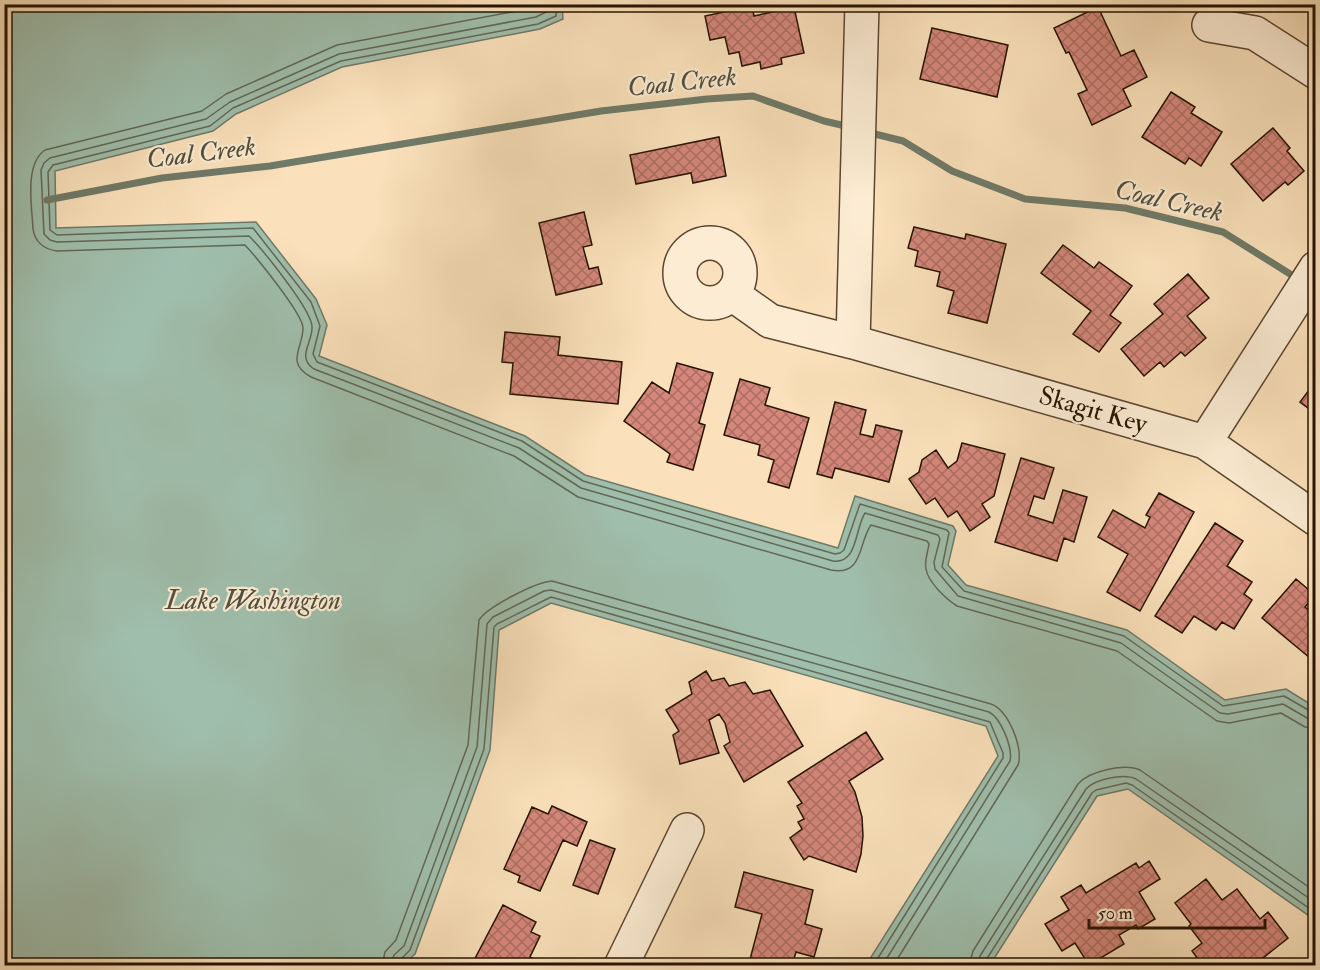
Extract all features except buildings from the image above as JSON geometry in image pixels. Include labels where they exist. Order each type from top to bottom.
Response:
[{"type":"street","points":[[853,342],[862,4]]},
{"type":"street","points":[[1209,25],[1254,33],[1316,72]]},
{"type":"street","points":[[1205,442],[1315,268]]},
{"type":"street","name":"Skagit Key","points":[[732,294],[770,321],[853,342],[1205,442],[1316,519]]},
{"type":"street","points":[[621,966],[687,830]]},
{"type":"water","name":"Lake Washington","points":[[5,4],[562,5],[563,19],[540,29],[342,67],[236,114],[213,131],[55,171],[56,228],[256,222],[316,299],[327,325],[319,356],[525,436],[585,475],[838,548],[855,496],[953,526],[956,531],[948,565],[966,585],[1127,630],[1225,700],[1286,689],[1315,707],[1315,920],[1128,789],[1097,796],[990,965],[866,965],[998,756],[986,726],[551,603],[499,630],[490,750],[415,954],[402,965],[5,965]]},
{"type":"waterway","name":"Coal Creek","points":[[47,200],[162,178],[270,166],[601,111],[707,99],[753,96],[824,121],[850,127]]},
{"type":"waterway","name":"Coal Creek","points":[[867,132],[903,141],[952,171],[1025,199],[1125,208],[1223,232],[1298,279]]}]
